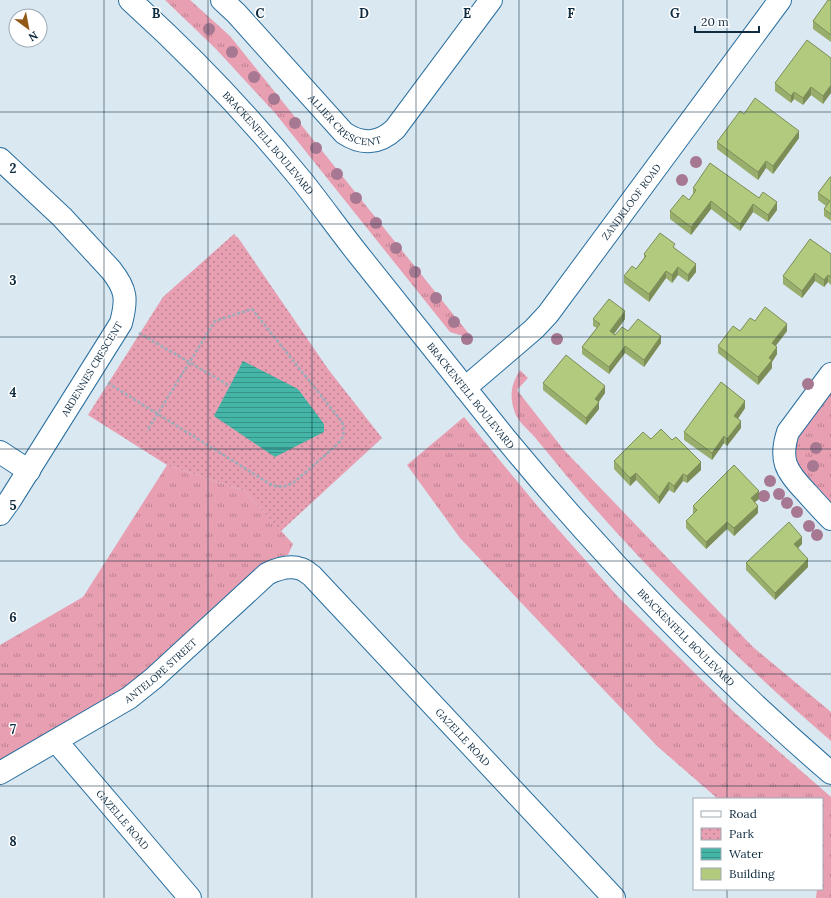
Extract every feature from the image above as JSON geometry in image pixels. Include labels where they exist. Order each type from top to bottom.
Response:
[{"type":"street","name":"BRACKENFELL BOULEVARD","points":[[130,0],[184,50],[221,88],[303,182],[342,234],[530,469],[605,554],[731,682],[831,773]]},
{"type":"street","name":"ALLIER CRESCENT","points":[[222,0],[236,13],[344,133],[351,138],[366,142],[382,139],[395,129],[490,0]]},
{"type":"street","name":"ZANDKLOOF ROAD","points":[[465,388],[534,329],[548,314],[780,0]]},
{"type":"street","name":"ARDENNES CRESCENT","points":[[0,159],[62,217],[117,278],[122,287],[125,301],[122,323],[29,471],[0,514]]},
{"type":"street","points":[[831,374],[788,432],[784,452],[785,463],[789,472],[831,519]]},
{"type":"street","points":[[0,452],[29,471]]},
{"type":"street","name":"ANTELOPE STREET","points":[[0,774],[129,698],[268,574],[275,570],[292,568],[302,569],[312,576]]},
{"type":"street","name":"GAZELLE ROAD","points":[[312,576],[614,898]]},
{"type":"street","name":"GAZELLE ROAD","points":[[56,741],[190,898]]},
{"type":"path","points":[[91,372],[158,414],[270,484],[276,486],[288,486],[293,483],[338,444],[344,436],[342,422],[252,309],[215,321],[158,414],[147,431]]},
{"type":"path","points":[[122,323],[230,386]]},
{"type":"green space","points":[[165,0],[190,0],[230,36],[473,339],[450,332],[275,113],[216,49]]},
{"type":"green space","points":[[234,234],[239,239],[328,369],[382,438],[281,531],[245,491],[167,465],[88,415],[163,297]]},
{"type":"green space","points":[[520,370],[528,378],[517,390],[563,449],[753,647],[831,712],[831,741],[726,646],[660,579],[627,544],[520,422],[513,407],[512,391]]},
{"type":"green space","points":[[831,391],[831,504],[801,472],[795,457],[795,448],[796,439]]},
{"type":"green space","points":[[464,417],[540,509],[619,598],[736,714],[831,797],[831,898],[816,898],[817,890],[823,890],[823,798],[717,798],[657,746],[460,538],[407,465]]},
{"type":"green space","points":[[167,465],[245,491],[293,544],[288,555],[273,559],[259,566],[124,689],[0,762],[0,645],[83,597]]},
{"type":"water","points":[[243,361],[298,389],[324,424],[324,432],[275,457],[214,416]]},
{"type":"building","points":[[828,0],[831,0],[831,35],[813,21]]},
{"type":"building","points":[[807,40],[831,58],[831,85],[823,96],[811,87],[803,98],[794,92],[791,96],[775,83]]},
{"type":"building","points":[[755,98],[799,131],[773,166],[766,161],[758,172],[717,142],[740,111],[744,114]]},
{"type":"building","points":[[710,163],[759,198],[763,192],[777,202],[768,215],[753,204],[740,224],[711,201],[691,227],[670,211],[683,195],[689,200],[696,190],[693,188]]},
{"type":"building","points":[[830,177],[831,214],[824,209],[830,201],[818,193]]},
{"type":"building","points":[[660,233],[675,244],[673,247],[696,264],[688,275],[678,267],[672,275],[666,271],[649,294],[624,276],[632,266],[636,269],[646,256],[644,254]]},
{"type":"building","points":[[810,239],[831,254],[831,277],[828,275],[824,280],[815,273],[802,291],[783,276]]},
{"type":"building","points":[[609,299],[625,311],[610,331],[615,335],[622,327],[628,331],[638,319],[661,336],[644,360],[625,346],[609,367],[582,347],[600,324],[593,319]]},
{"type":"building","points":[[765,307],[787,324],[772,343],[777,347],[769,358],[772,360],[758,377],[718,346],[733,326],[740,331],[750,318],[755,321]]},
{"type":"building","points":[[566,355],[605,386],[595,399],[599,402],[586,418],[543,383]]},
{"type":"building","points":[[721,382],[745,401],[734,416],[741,421],[727,439],[724,436],[712,453],[684,432]]},
{"type":"building","points":[[661,429],[672,440],[676,437],[701,462],[687,476],[683,474],[674,486],[669,482],[659,497],[636,473],[630,478],[614,461],[643,432],[651,439]]},
{"type":"building","points":[[734,465],[759,491],[751,498],[758,506],[734,528],[727,522],[706,542],[686,521],[697,510],[693,506]]},
{"type":"building","points":[[789,522],[802,537],[794,544],[808,559],[775,593],[746,563]]}]
